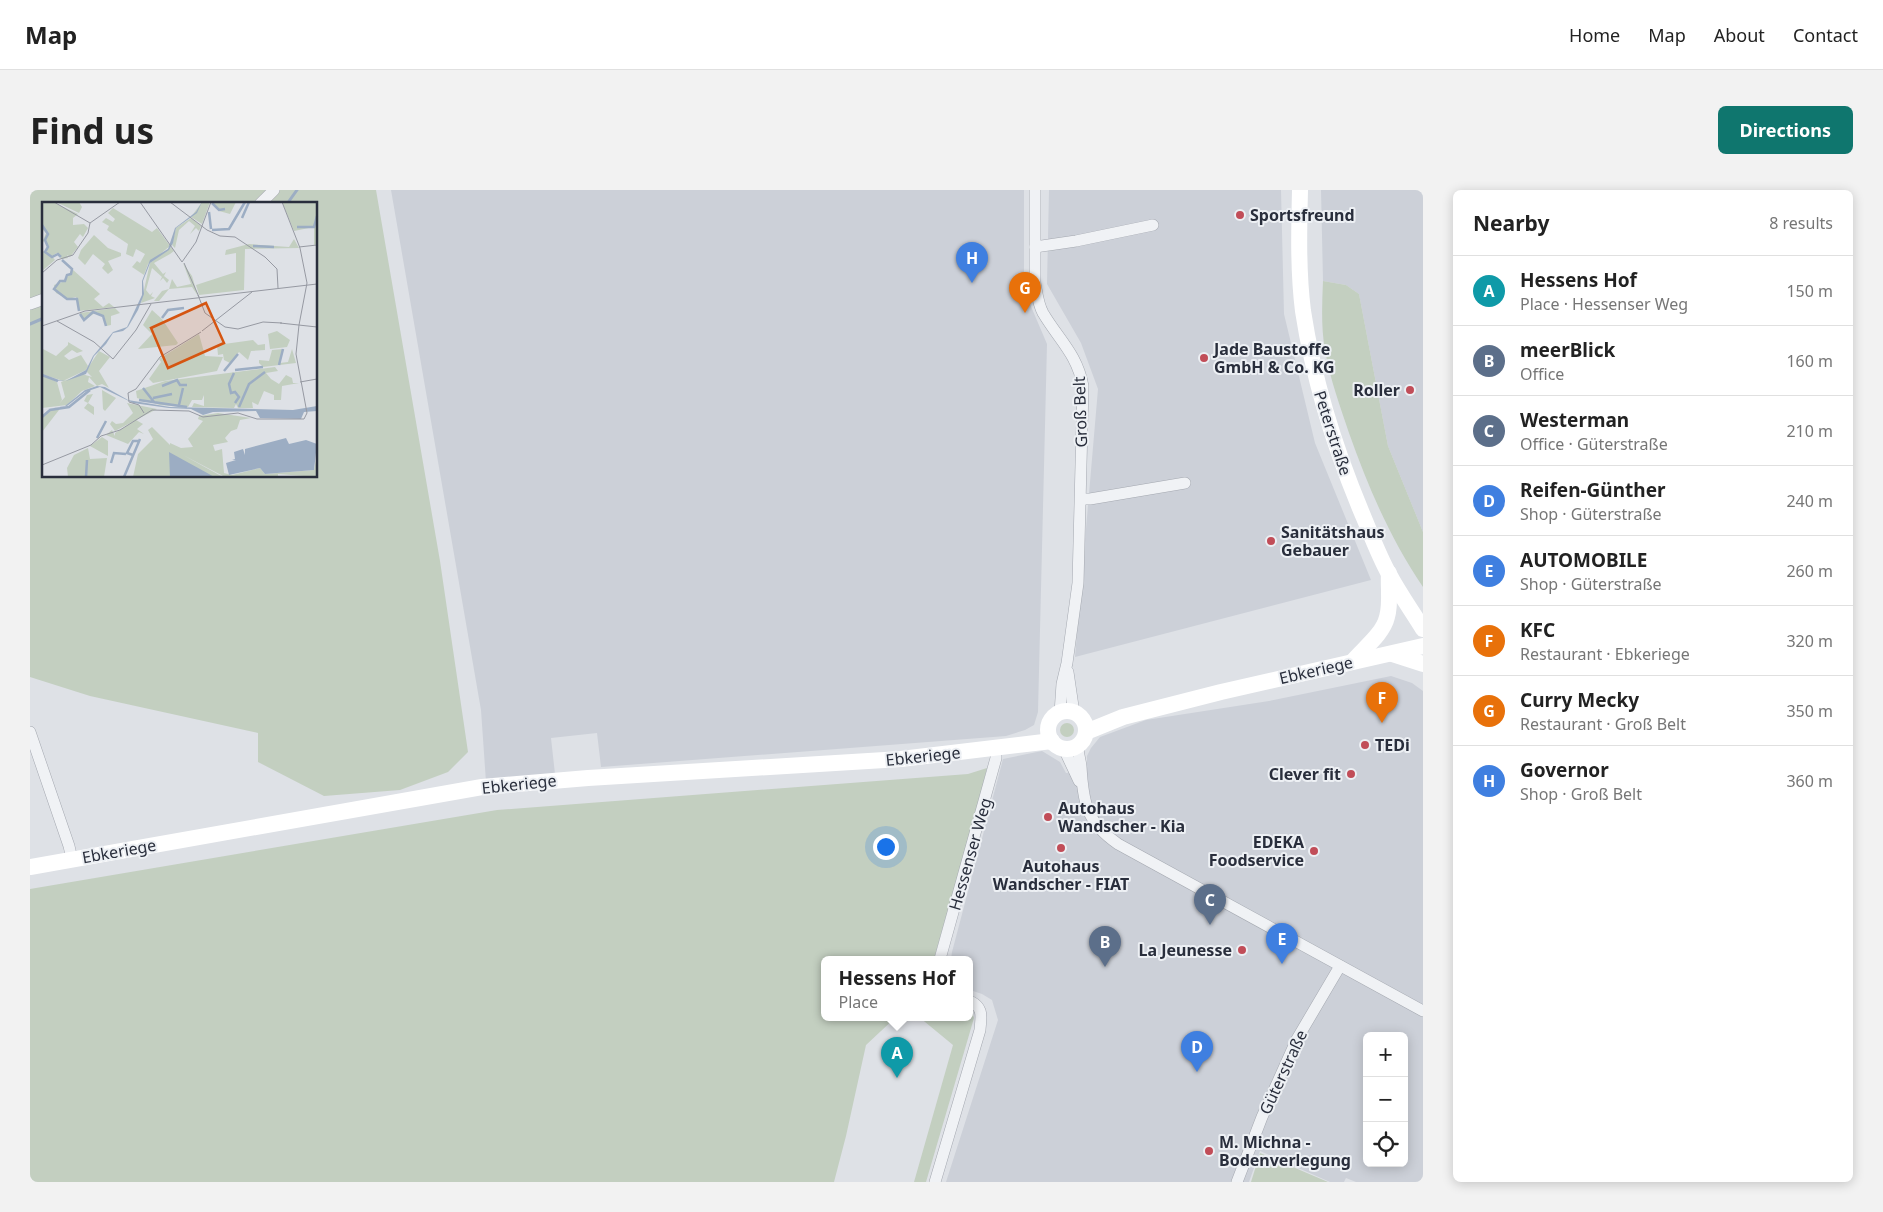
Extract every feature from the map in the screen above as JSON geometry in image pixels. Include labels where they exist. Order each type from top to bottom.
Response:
[{"type":"street","points":[[262,202],[274,190]]},
{"type":"street","name":"Groß Belt","points":[[1035,190],[1035,283],[1042,312],[1076,361],[1083,386],[1078,583],[1067,663],[1076,719]]},
{"type":"street","name":"Peterstraße","points":[[1300,190],[1299,247],[1303,310],[1315,378],[1332,435],[1355,496],[1388,573],[1416,607],[1423,629]]},
{"type":"street","points":[[1035,247],[1076,241],[1153,225]]},
{"type":"street","points":[[30,304],[42,300]]},
{"type":"street","points":[[1081,499],[1185,483]]},
{"type":"street","points":[[1353,661],[1380,632],[1388,616],[1388,573]]},
{"type":"street","name":"Ebkeriege","points":[[1076,719],[1123,717],[1353,661],[1423,646]]},
{"type":"street","points":[[1390,654],[1423,664]]},
{"type":"street","points":[[1060,741],[1082,742],[1076,719],[1053,719],[1060,741],[1081,784],[1087,811],[1098,828],[1107,837],[1423,1011]]},
{"type":"street","points":[[30,732],[72,859]]},
{"type":"street","name":"Ebkeriege","points":[[30,867],[482,787],[588,778],[901,759],[996,748],[1013,744],[1060,741]]},
{"type":"street","name":"Hessenser Weg","points":[[941,956],[996,758],[996,748]]},
{"type":"street","name":"Güterstraße","points":[[1237,1182],[1262,1117],[1297,1039],[1340,966]]},
{"type":"street","points":[[935,1182],[980,1030],[982,1015],[977,1005],[973,1003]]},
{"type":"shaded area","points":[[391,190],[1024,190],[1024,290],[1047,344],[1038,712],[1034,725],[1006,736],[601,767],[597,733],[551,738],[555,774],[486,782],[481,710]]},
{"type":"shaded area","points":[[1049,190],[1281,190],[1284,314],[1315,443],[1371,580],[1075,657],[1098,389],[1081,343],[1047,284]]},
{"type":"shaded area","points":[[1321,190],[1423,190],[1423,532],[1388,446],[1359,294],[1346,285],[1323,281]]},
{"type":"shaded area","points":[[1391,676],[1412,683],[1423,691],[1423,1182],[1356,1182],[1346,1178],[1344,1182],[1330,1182],[1260,1151],[1249,1182],[946,1182],[998,1020],[992,1000],[973,991],[973,956],[951,956],[1003,759],[1042,751],[1060,762],[1066,773],[1083,772],[1087,764],[1087,756],[1100,737],[1146,720],[1269,701]]},
{"type":"green space","points":[[30,190],[376,190],[440,561],[468,752],[448,772],[400,790],[324,796],[258,762],[258,733],[90,696],[30,677]]},
{"type":"green space","points":[[1323,281],[1346,285],[1359,294],[1388,446],[1423,532],[1423,587],[1400,550],[1381,513],[1339,403],[1327,361],[1324,342],[1322,316]]},
{"type":"green space","points":[[1064,723],[1070,723],[1074,730],[1070,737],[1064,737],[1060,733],[1060,727]]},
{"type":"green space","points":[[987,768],[935,956],[821,956],[821,1021],[892,1021],[866,1045],[834,1182],[30,1182],[30,889],[497,810],[968,774]]},
{"type":"green space","points":[[973,1015],[974,1018],[926,1182],[914,1182],[953,1045],[924,1021],[973,1021]]},
{"type":"green space","points":[[1260,1153],[1328,1182],[1251,1182]]},
{"type":"waterway","points":[[288,202],[297,190]]},
{"type":"waterway","points":[[30,324],[42,319]]},
{"type":"place","name":"Sportsfreund","points":[[1240,215]]},
{"type":"place","name":"Governor","points":[[972,283]]},
{"type":"place","name":"Curry Mecky","points":[[1025,313]]},
{"type":"place","name":"Jade Baustoffe GmbH & Co. KG","points":[[1204,358]]},
{"type":"place","name":"Roller","points":[[1410,390]]},
{"type":"place","name":"Sanitätshaus Gebauer","points":[[1271,541]]},
{"type":"place","name":"KFC","points":[[1382,723]]},
{"type":"place","name":"TEDi","points":[[1365,745]]},
{"type":"place","name":"Clever fit","points":[[1351,774]]},
{"type":"place","name":"Autohaus Wandscher - Kia","points":[[1048,817]]},
{"type":"place","name":"Autohaus Wandscher - FIAT","points":[[1061,848]]},
{"type":"place","name":"EDEKA Foodservice","points":[[1314,851]]},
{"type":"place","name":"Westerman","points":[[1210,925]]},
{"type":"place","name":"La Jeunesse","points":[[1242,950]]},
{"type":"place","name":"AUTOMOBILE","points":[[1282,964]]},
{"type":"place","name":"meerBlick","points":[[1105,967]]},
{"type":"place","name":"Reifen-Günther","points":[[1197,1072]]},
{"type":"place","name":"Hessens Hof","points":[[897,1078]]},
{"type":"place","name":"M. Michna - Bodenverlegung","points":[[1209,1151]]}]
